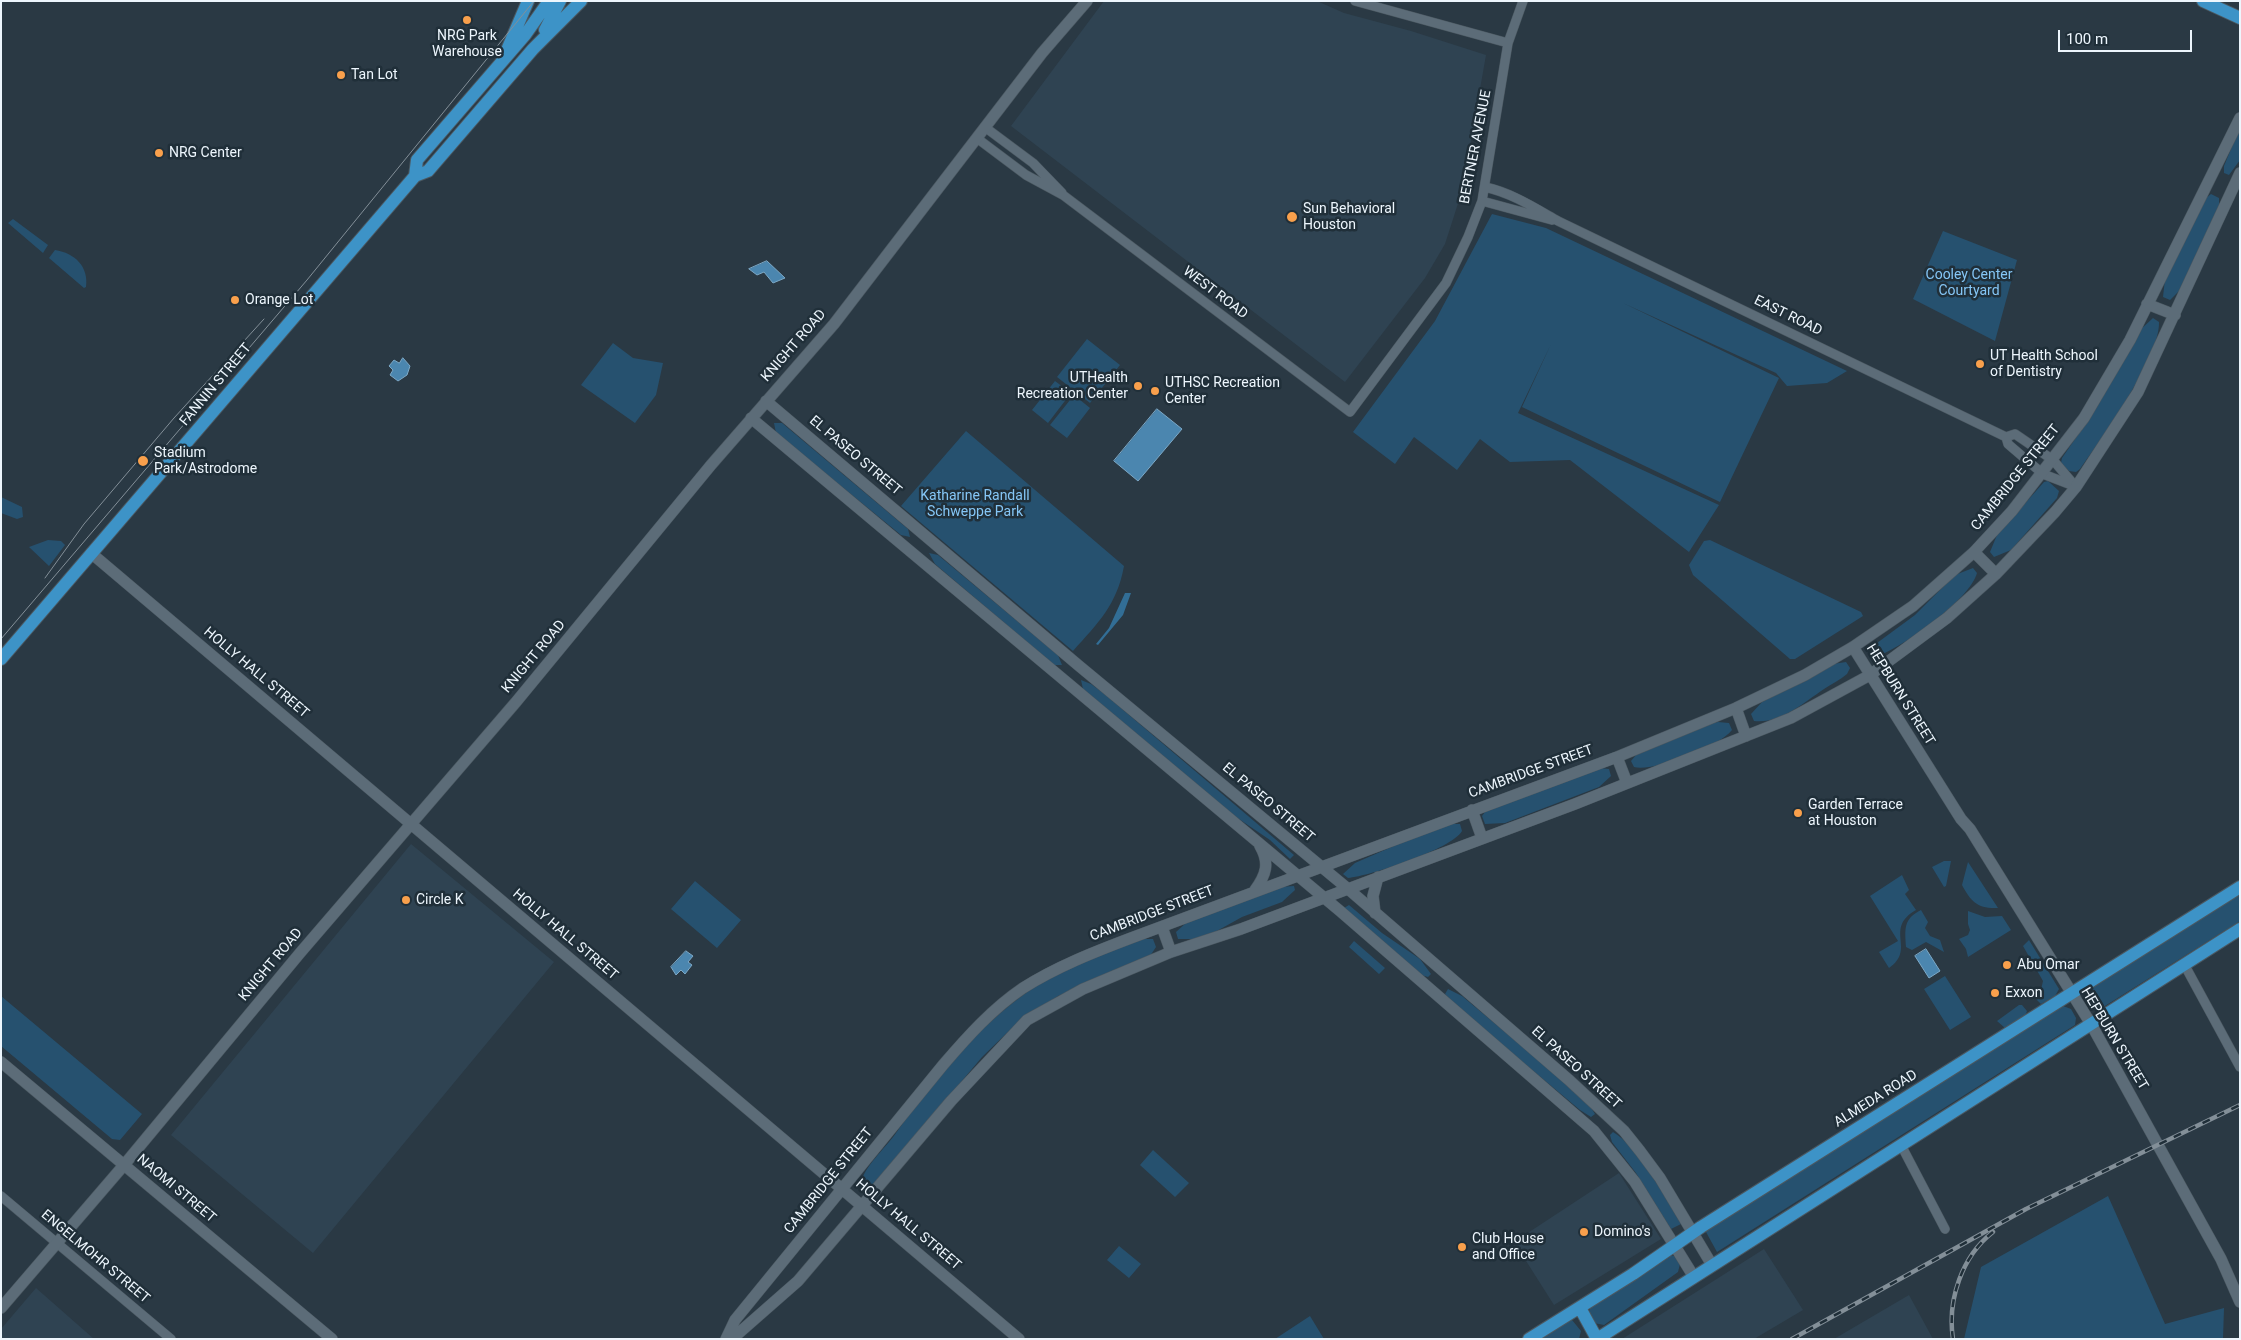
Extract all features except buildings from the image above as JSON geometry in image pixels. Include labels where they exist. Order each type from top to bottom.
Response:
[{"type":"main road","points":[[499,66],[528,1]]},
{"type":"main road","name":"FANNIN STREET","points":[[414,176],[417,160],[499,66],[549,1]]},
{"type":"main road","points":[[533,49],[560,1]]},
{"type":"main road","name":"FANNIN STREET","points":[[1,659],[414,176],[428,171],[533,49],[581,1]]},
{"type":"main road","points":[[2203,1],[2240,18]]},
{"type":"main road","name":"ALMEDA ROAD","points":[[1529,1339],[1580,1308],[1692,1233],[2240,887]]},
{"type":"main road","points":[[1580,1308],[1597,1339],[2240,929]]},
{"type":"street","name":"KNIGHT ROAD","points":[[1076,14],[1082,1]]},
{"type":"street","name":"KNIGHT ROAD","points":[[1,1308],[124,1165],[410,823],[516,702],[751,418],[834,324],[978,139],[1042,53],[1087,1]]},
{"type":"street","points":[[1355,1],[1508,43]]},
{"type":"street","name":"BERTNER AVENUE","points":[[1350,412],[1446,283],[1468,237],[1482,201],[1508,43],[1523,1]]},
{"type":"street","name":"CAMBRIDGE STREET","points":[[726,1339],[735,1320],[974,1029],[1023,988],[1086,955],[1255,890],[1617,757],[1736,708],[1805,676],[1853,647],[1913,606],[1974,552],[2043,474],[2084,418],[2110,376],[2240,118]]},
{"type":"street","name":"WEST ROAD","points":[[986,128],[1033,163],[1064,195],[1350,412]]},
{"type":"street","name":"WEST ROAD","points":[[978,139],[1026,175],[1064,195]]},
{"type":"street","points":[[732,1339],[798,1281],[951,1101],[1027,1020],[1082,989],[1171,952],[1241,929],[1628,783],[1791,718],[1870,676],[1947,618],[1996,574],[2076,487],[2138,392],[2240,173]]},
{"type":"street","name":"EAST ROAD","points":[[1485,186],[1500,190],[1558,221],[2006,437],[2016,434],[2052,460],[2076,487]]},
{"type":"street","name":"EAST ROAD","points":[[1482,201],[1538,218],[1558,221]]},
{"type":"street","points":[[2147,304],[2175,314]]},
{"type":"street","name":"EL PASEO STREET","points":[[766,401],[1078,665],[1321,866],[1607,1115],[1624,1131],[1650,1164],[1712,1265]]},
{"type":"street","points":[[751,418],[1324,897],[1594,1130],[1625,1168],[1694,1277]]},
{"type":"street","name":"EAST ROAD","points":[[2006,437],[2008,444],[2043,474],[2076,487]]},
{"type":"street","points":[[915,556],[929,539]]},
{"type":"street","points":[[1974,552],[1996,574]]},
{"type":"street","name":"HOLLY HALL STREET","points":[[92,553],[1019,1339]]},
{"type":"street","name":"HEPBURN STREET","points":[[1853,647],[1961,819],[1970,829],[2070,994],[2091,1024],[2221,1259],[2240,1302]]},
{"type":"street","points":[[1062,678],[1078,665]]},
{"type":"street","points":[[1736,708],[1746,736]]},
{"type":"street","points":[[1617,757],[1628,783]]},
{"type":"street","points":[[1472,810],[1482,838]]},
{"type":"street","points":[[1255,890],[1266,873],[1264,852],[1256,841]]},
{"type":"street","points":[[1375,913],[1373,896],[1378,877]]},
{"type":"street","points":[[1162,927],[1171,952]]},
{"type":"street","points":[[2184,964],[2240,1067]]},
{"type":"street","points":[[1434,990],[1447,975]]},
{"type":"street","name":"NAOMI STREET","points":[[1,1062],[332,1339]]},
{"type":"street","points":[[1594,1130],[1607,1115]]},
{"type":"street","points":[[1901,1145],[1946,1229]]},
{"type":"street","name":"ENGELMOHR STREET","points":[[1,1196],[171,1339]]},
{"type":"shaded area","name":"Sun Behavioral Houston","points":[[1104,1],[1317,1],[1344,13],[1411,31],[1486,55],[1462,191],[1445,244],[1425,278],[1345,382],[1011,126]]},
{"type":"shaded area","points":[[767,261],[785,278],[773,283],[764,272],[757,275],[749,269]]},
{"type":"shaded area","points":[[403,358],[410,366],[407,375],[398,381],[390,375],[393,370],[389,366],[394,360],[399,363]]},
{"type":"shaded area","points":[[1157,409],[1182,429],[1138,481],[1114,461]]},
{"type":"shaded area","points":[[1125,593],[1131,593],[1123,615],[1098,645],[1096,644],[1109,628]]},
{"type":"shaded area","points":[[411,844],[554,962],[313,1253],[171,1135]]},
{"type":"shaded area","points":[[1926,949],[1940,971],[1929,978],[1915,956]]},
{"type":"shaded area","points":[[686,951],[693,956],[688,962],[692,965],[685,974],[681,970],[676,975],[671,967]]},
{"type":"shaded area","points":[[1619,1173],[1661,1239],[1554,1305],[1514,1242]]},
{"type":"shaded area","points":[[1764,1249],[1803,1310],[1754,1339],[1622,1339]]},
{"type":"shaded area","points":[[36,1288],[94,1339],[1,1339],[1,1329]]},
{"type":"shaded area","points":[[1909,1295],[1933,1339],[1834,1339]]},
{"type":"green space","points":[[2240,127],[2240,160],[2229,175],[2224,173],[2224,166]]},
{"type":"green space","points":[[2211,194],[2219,198],[2219,209],[2179,291],[2170,300],[2163,297],[2165,279],[2206,198]]},
{"type":"green space","points":[[1492,214],[1546,228],[1847,371],[1827,383],[1787,386],[1776,373],[1623,303],[1779,378],[1720,502],[1522,407],[1551,344],[1518,413],[1719,505],[1689,552],[1570,460],[1510,462],[1480,439],[1457,470],[1414,437],[1395,464],[1353,432],[1435,321]]},
{"type":"green space","points":[[13,219],[48,245],[43,253],[8,223]]},
{"type":"green space","name":"Cooley Center Courtyard","points":[[1943,231],[2017,260],[1995,341],[1913,299]]},
{"type":"green space","points":[[55,250],[69,254],[79,262],[85,273],[86,287],[84,288],[49,258]]},
{"type":"green space","points":[[2153,318],[2159,322],[2157,337],[2140,376],[2115,418],[2080,469],[2076,472],[2069,471],[2061,463],[2062,458],[2097,407],[2139,331]]},
{"type":"green space","points":[[1087,339],[1120,365],[1090,403],[1057,377]]},
{"type":"green space","points":[[613,343],[633,358],[663,363],[656,395],[635,423],[581,385]]},
{"type":"green space","points":[[1055,381],[1071,393],[1048,423],[1032,410]]},
{"type":"green space","points":[[1074,395],[1090,408],[1067,438],[1050,425]]},
{"type":"green space","points":[[774,423],[782,423],[908,529],[910,537],[901,535],[776,433]]},
{"type":"green space","name":"Katharine Randall Schweppe Park","points":[[966,431],[1124,566],[1117,592],[1105,613],[1073,651],[901,506]]},
{"type":"green space","points":[[2048,481],[2059,491],[2057,498],[2011,550],[1994,557],[1990,552],[1997,535],[2044,482]]},
{"type":"green space","points":[[1,497],[22,507],[23,517],[17,519],[1,513]]},
{"type":"green space","points":[[48,540],[61,541],[65,545],[49,566],[29,547]]},
{"type":"green space","points":[[1710,540],[1861,612],[1863,616],[1795,659],[1790,659],[1693,575],[1689,565],[1704,541]]},
{"type":"green space","points":[[929,553],[938,555],[1058,655],[1062,665],[1054,665],[935,564]]},
{"type":"green space","points":[[1973,568],[1977,573],[1972,584],[1949,609],[1917,634],[1875,657],[1872,652],[1877,643],[1915,615],[1955,575]]},
{"type":"green space","points":[[1846,662],[1850,668],[1847,674],[1800,706],[1773,719],[1754,721],[1751,714],[1762,702],[1833,664]]},
{"type":"green space","points":[[1081,680],[1102,692],[1294,855],[1290,859],[1270,840],[1230,813],[1083,689]]},
{"type":"green space","points":[[1718,722],[1729,723],[1732,730],[1714,744],[1686,757],[1643,768],[1634,767],[1631,761],[1636,755],[1709,724]]},
{"type":"green space","points":[[1600,768],[1609,769],[1611,776],[1599,787],[1505,823],[1485,824],[1482,816],[1485,812]]},
{"type":"green space","points":[[1444,824],[1460,824],[1462,831],[1443,846],[1391,867],[1348,878],[1343,874],[1355,863]]},
{"type":"green space","points":[[1944,861],[1951,861],[1946,886],[1944,887],[1932,867]]},
{"type":"green space","points":[[1968,862],[1998,908],[1980,906],[1965,891],[1962,885]]},
{"type":"green space","points":[[1902,875],[1909,890],[1905,894],[1916,910],[1902,924],[1900,954],[1897,961],[1889,968],[1879,952],[1898,941],[1870,896]]},
{"type":"green space","points":[[695,881],[741,920],[717,948],[671,909]]},
{"type":"green space","points":[[1294,886],[1295,890],[1282,902],[1242,917],[1198,939],[1178,939],[1176,932],[1187,922],[1279,887]]},
{"type":"green space","points":[[2240,893],[2240,921],[2097,1011],[2087,992],[2088,989]]},
{"type":"green space","points":[[1349,905],[1382,933],[1420,959],[1431,974],[1428,977],[1421,975],[1344,908]]},
{"type":"green space","points":[[1921,910],[1928,922],[1925,928],[1930,936],[1940,940],[1944,952],[1926,942],[1912,950],[1906,947],[1906,925],[1915,913]]},
{"type":"green space","points":[[1968,911],[1985,917],[2002,916],[2011,930],[1968,957],[1966,949],[1959,939],[1968,935],[1970,930]]},
{"type":"green space","points":[[1144,939],[1153,939],[1156,947],[1150,956],[1058,996],[1013,1027],[982,1057],[873,1187],[867,1190],[860,1185],[870,1164],[931,1086],[950,1063],[991,1021],[1013,1002],[1062,970],[1092,957]]},
{"type":"green space","points":[[2029,940],[2059,989],[2055,996],[2041,1004],[2035,998],[2041,990],[2043,981],[2023,946]]},
{"type":"green space","points":[[1354,941],[1385,968],[1379,974],[1349,947]]},
{"type":"green space","points":[[1945,976],[1971,1017],[1950,1030],[1924,989]]},
{"type":"green space","points":[[1448,989],[1462,996],[1572,1088],[1588,1103],[1595,1114],[1591,1117],[1580,1110],[1458,1008],[1445,994]]},
{"type":"green space","points":[[1,996],[142,1114],[120,1140],[112,1139],[1,1046]]},
{"type":"green space","points":[[2019,1005],[2022,1005],[2027,1011],[2025,1016],[2005,1028],[1997,1021]]},
{"type":"green space","points":[[2063,1006],[2071,1009],[2076,1018],[2075,1025],[1717,1252],[1706,1232],[1708,1229]]},
{"type":"green space","points":[[1613,1132],[1632,1148],[1641,1160],[1681,1224],[1671,1229],[1636,1173],[1612,1142],[1610,1135]]},
{"type":"green space","points":[[1153,1150],[1189,1183],[1175,1197],[1140,1165]]},
{"type":"green space","points":[[2108,1196],[2165,1324],[2224,1308],[2223,1339],[1964,1339],[1981,1267]]},
{"type":"green space","points":[[1119,1246],[1141,1264],[1129,1278],[1107,1260]]},
{"type":"green space","points":[[1670,1255],[1674,1256],[1680,1264],[1678,1272],[1604,1325],[1594,1323],[1589,1311],[1593,1303]]},
{"type":"green space","points":[[1310,1316],[1324,1339],[1275,1339]]},
{"type":"green space","points":[[1572,1320],[1581,1331],[1579,1339],[1537,1339],[1564,1321]]},
{"type":"tram line","points":[[1,639],[307,280],[534,1]]},
{"type":"tram line","points":[[45,578],[84,524],[174,418],[264,319]]},
{"type":"railway","points":[[1792,1339],[2026,1209],[2240,1105]]},
{"type":"railway","points":[[1953,1339],[1952,1309],[1959,1280],[1973,1253],[1993,1232]]},
{"type":"place","name":"NRG Park Warehouse","points":[[467,20]]},
{"type":"place","name":"Tan Lot","points":[[341,75]]},
{"type":"place","name":"NRG Center","points":[[159,153]]},
{"type":"place","name":"Sun Behavioral Houston","points":[[1292,217]]},
{"type":"place","name":"Orange Lot","points":[[235,300]]},
{"type":"place","name":"UT Health School of Dentistry","points":[[1980,364]]},
{"type":"place","name":"UTHealth Recreation Center","points":[[1138,386]]},
{"type":"place","name":"UTHSC Recreation Center","points":[[1155,391]]},
{"type":"place","name":"Stadium Park/Astrodome","points":[[143,461]]},
{"type":"place","name":"Garden Terrace at Houston","points":[[1798,813]]},
{"type":"place","name":"Circle K","points":[[406,900]]},
{"type":"place","name":"Abu Omar","points":[[2007,965]]},
{"type":"place","name":"Exxon","points":[[1995,993]]},
{"type":"place","name":"Domino's","points":[[1584,1232]]},
{"type":"place","name":"Club House and Office","points":[[1462,1247]]}]
